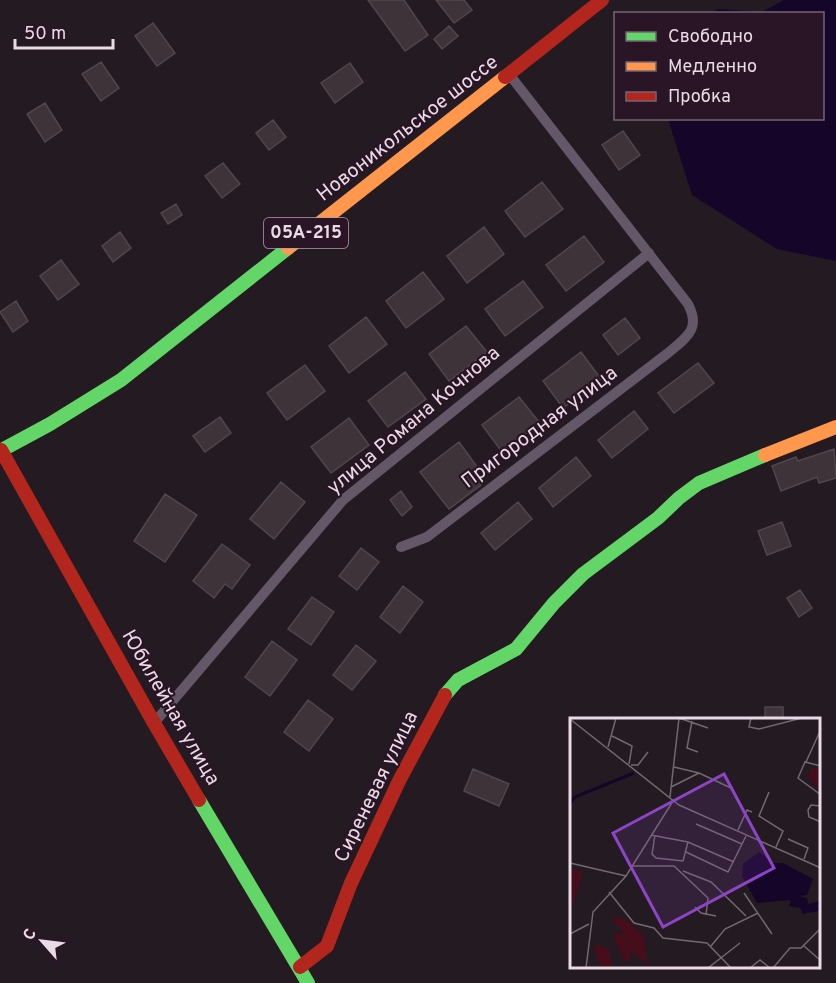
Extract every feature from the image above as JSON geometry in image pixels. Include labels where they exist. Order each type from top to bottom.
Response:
[{"type":"main road","name":"Новоникольское шоссе","points":[[0,450],[50,424],[121,380],[602,0]]},
{"type":"main road","name":"Сиреневая улица","points":[[300,967],[327,946],[356,872],[400,779],[445,694],[458,680],[516,649],[554,603],[582,574],[657,518],[699,483],[836,427]]},
{"type":"main road","name":"Юбилейная улица","points":[[0,450],[154,723],[308,983]]},
{"type":"street","points":[[509,74],[649,253]]},
{"type":"street","name":"Пригородная улица","points":[[401,547],[427,537],[682,340],[693,326],[694,316],[688,304],[649,253]]},
{"type":"street","name":"улица Романа Кочнова","points":[[154,723],[343,500],[649,253]]},
{"type":"shaded area","points":[[784,0],[836,0],[836,261],[777,249],[692,195],[668,120],[824,120],[824,12],[762,12]]},
{"type":"shaded area","points":[[718,9],[762,12],[714,12]]},
{"type":"building","points":[[368,0],[404,0],[428,35],[405,51]]},
{"type":"building","points":[[436,0],[464,0],[472,10],[454,23]]},
{"type":"building","points":[[153,23],[175,53],[157,66],[135,36]]},
{"type":"building","points":[[449,26],[458,36],[442,49],[434,39]]},
{"type":"building","points":[[101,62],[119,88],[101,101],[82,74]]},
{"type":"building","points":[[350,63],[363,82],[335,103],[321,83]]},
{"type":"building","points":[[45,103],[62,130],[45,142],[27,114]]},
{"type":"building","points":[[273,120],[286,137],[269,150],[256,133]]},
{"type":"building","points":[[623,131],[640,155],[619,170],[602,145]]},
{"type":"building","points":[[223,163],[240,184],[222,198],[205,176]]},
{"type":"building","points":[[542,182],[563,209],[525,237],[505,211]]},
{"type":"building","points":[[176,204],[182,215],[168,224],[161,213]]},
{"type":"building","points":[[484,227],[504,254],[467,283],[447,256]]},
{"type":"building","points":[[120,232],[131,248],[113,262],[102,246]]},
{"type":"building","points":[[584,236],[604,262],[566,291],[546,265]]},
{"type":"building","points":[[61,260],[79,284],[58,300],[40,276]]},
{"type":"building","points":[[423,272],[444,299],[406,328],[386,301]]},
{"type":"building","points":[[523,281],[543,307],[505,336],[485,309]]},
{"type":"building","points":[[16,301],[28,321],[13,332],[0,312]]},
{"type":"building","points":[[366,317],[387,344],[349,373],[329,346]]},
{"type":"building","points":[[625,318],[640,338],[618,355],[603,335]]},
{"type":"building","points":[[466,326],[487,352],[449,381],[429,354]]},
{"type":"building","points":[[581,352],[601,379],[563,408],[543,381]]},
{"type":"building","points":[[698,363],[714,383],[674,413],[658,393]]},
{"type":"building","points":[[305,365],[325,391],[287,420],[267,393]]},
{"type":"building","points":[[405,372],[426,399],[388,427],[368,401]]},
{"type":"building","points":[[519,397],[540,423],[502,452],[482,425]]},
{"type":"building","points":[[634,411],[648,429],[612,458],[598,440]]},
{"type":"building","points":[[220,417],[231,433],[205,452],[193,436]]},
{"type":"building","points":[[349,418],[369,445],[331,473],[311,447]]},
{"type":"building","points":[[459,442],[478,468],[471,473],[481,485],[449,509],[420,472]]},
{"type":"building","points":[[834,449],[836,478],[819,483],[817,477],[781,491],[772,466],[796,457],[798,461]]},
{"type":"building","points":[[576,457],[591,476],[553,507],[539,488]]},
{"type":"building","points":[[281,482],[305,502],[274,539],[250,519]]},
{"type":"building","points":[[401,491],[412,507],[402,516],[390,500]]},
{"type":"building","points":[[165,494],[197,515],[165,562],[134,541]]},
{"type":"building","points":[[518,502],[532,519],[495,550],[481,533]]},
{"type":"building","points":[[782,522],[791,546],[767,555],[758,531]]},
{"type":"building","points":[[222,544],[250,565],[232,589],[225,584],[214,598],[193,581]]},
{"type":"building","points":[[361,548],[379,562],[357,590],[339,576]]},
{"type":"building","points":[[403,586],[423,602],[400,633],[380,617]]},
{"type":"building","points":[[800,590],[812,608],[799,617],[787,598]]},
{"type":"building","points":[[312,597],[334,612],[311,645],[288,629]]},
{"type":"building","points":[[272,641],[297,660],[270,696],[245,677]]},
{"type":"building","points":[[356,645],[376,661],[352,690],[333,675]]},
{"type":"building","points":[[308,700],[333,719],[309,751],[284,732]]},
{"type":"building","points":[[765,707],[783,707],[783,718],[765,718]]},
{"type":"building","points":[[473,769],[509,784],[499,806],[464,791]]},
{"type":"traffic: fast","points":[[0,451],[50,424],[121,380],[288,248]]},
{"type":"traffic: fast","points":[[445,695],[458,680],[516,649],[554,603],[583,574],[658,518],[679,498],[699,483],[765,455]]},
{"type":"traffic: fast","points":[[199,800],[308,983]]},
{"type":"traffic: slow","points":[[288,248],[505,77]]},
{"type":"traffic: slow","points":[[765,455],[836,427]]},
{"type":"traffic: jam","points":[[505,77],[602,0]]},
{"type":"traffic: jam","points":[[1,450],[199,800]]},
{"type":"traffic: jam","points":[[300,967],[327,946],[351,883],[400,779],[445,695]]}]
